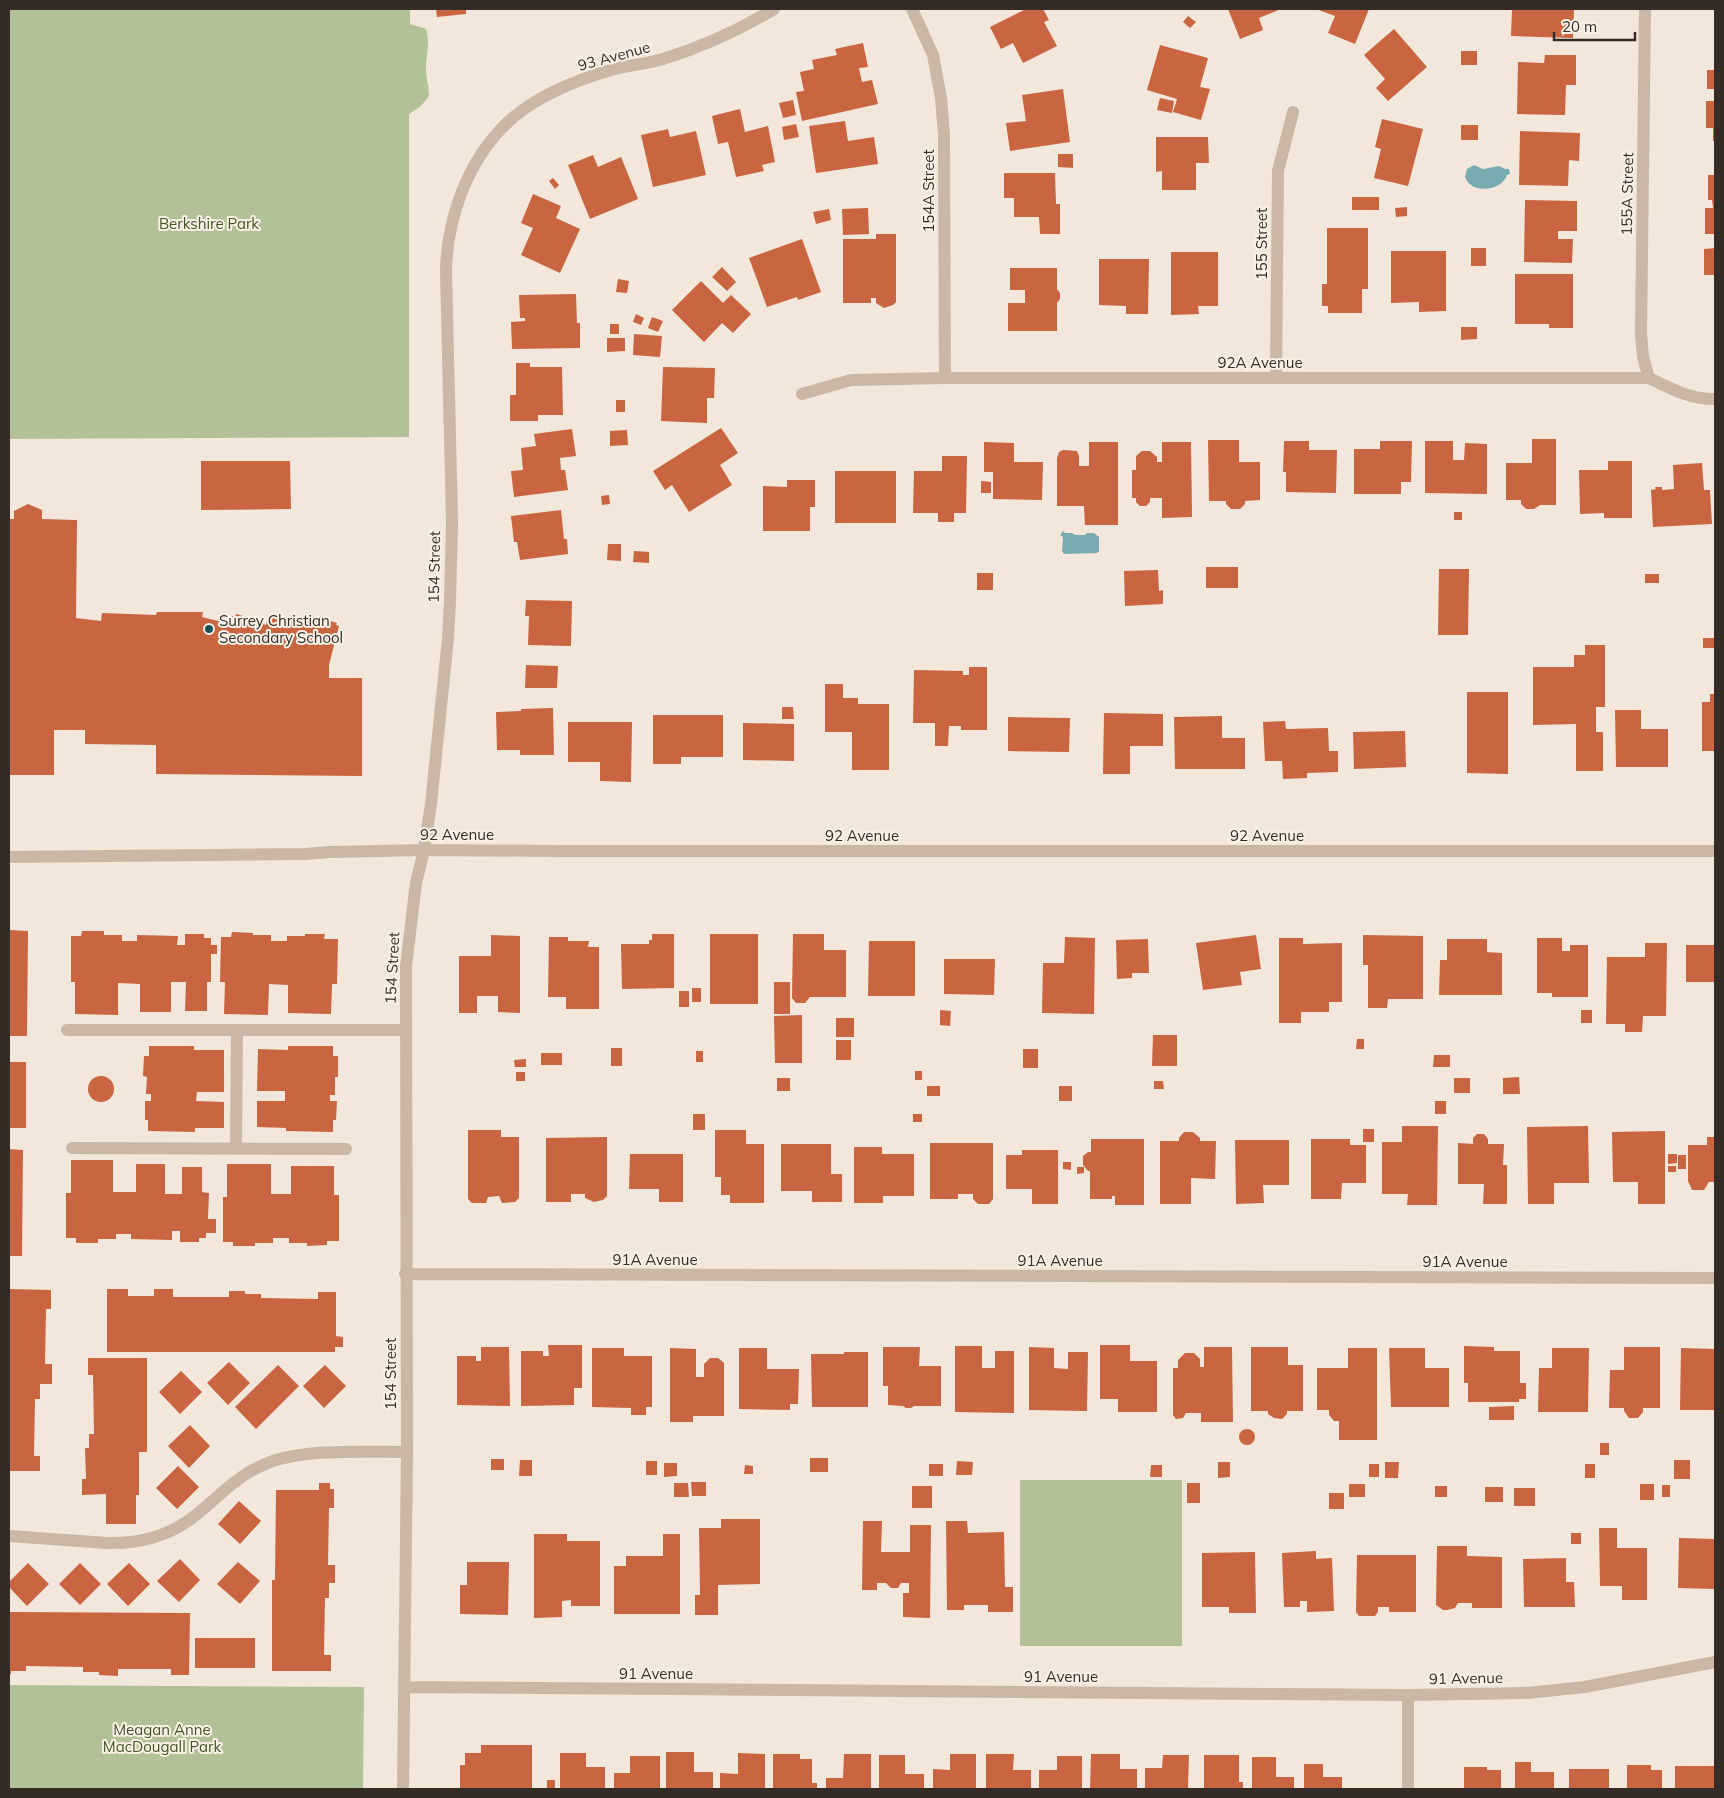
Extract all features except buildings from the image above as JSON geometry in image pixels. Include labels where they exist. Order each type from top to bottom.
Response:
[{"type":"street","name":"93 Avenue","points":[[479,158],[502,127],[531,105],[562,88],[611,70],[662,59],[712,41],[774,9]]},
{"type":"street","name":"154A Street","points":[[912,9],[933,55],[941,98],[944,135],[945,378]]},
{"type":"street","name":"155A Street","points":[[1645,9],[1641,333],[1643,357],[1648,378]]},
{"type":"street","name":"155 Street","points":[[1276,378],[1278,171],[1294,112]]},
{"type":"street","name":"154 Street","points":[[403,1789],[407,1452],[405,1274],[407,956],[416,883],[424,850],[431,804],[450,602],[452,522],[446,253],[448,234],[459,201],[479,158]]},
{"type":"street","name":"92A Avenue","points":[[802,394],[851,380],[945,378],[1648,378],[1674,391],[1699,399],[1715,399]]},
{"type":"street","name":"92 Avenue","points":[[9,857],[304,854],[424,850],[1715,851]]},
{"type":"street","points":[[67,1030],[406,1030]]},
{"type":"street","points":[[236,1148],[237,1030]]},
{"type":"street","points":[[72,1148],[346,1149]]},
{"type":"street","name":"91A Avenue","points":[[405,1274],[1715,1278]]},
{"type":"street","points":[[9,1536],[122,1544],[157,1538],[195,1516],[239,1478],[265,1464],[296,1456],[326,1453],[407,1452]]},
{"type":"street","name":"91 Avenue","points":[[404,1687],[1408,1695],[1527,1693],[1585,1687],[1715,1662]]},
{"type":"street","points":[[1408,1695],[1408,1789]]},
{"type":"green space","name":"Berkshire Park","points":[[9,9],[410,9],[410,24],[426,29],[428,38],[426,67],[429,96],[421,106],[409,114],[409,437],[9,439]]},
{"type":"green space","points":[[1020,1480],[1182,1480],[1182,1646],[1020,1646]]},
{"type":"green space","name":"Meagan Anne MacDougall Park","points":[[9,1685],[364,1687],[363,1789],[9,1789]]},
{"type":"water","points":[[1474,165],[1483,169],[1499,166],[1509,169],[1510,174],[1499,185],[1486,189],[1473,187],[1465,177],[1467,169]]},
{"type":"water","points":[[1063,531],[1075,535],[1094,533],[1099,537],[1099,551],[1097,553],[1064,554],[1062,551],[1063,537],[1060,535]]},
{"type":"place","name":"Surrey Christian Secondary School","points":[[209,629]]}]
